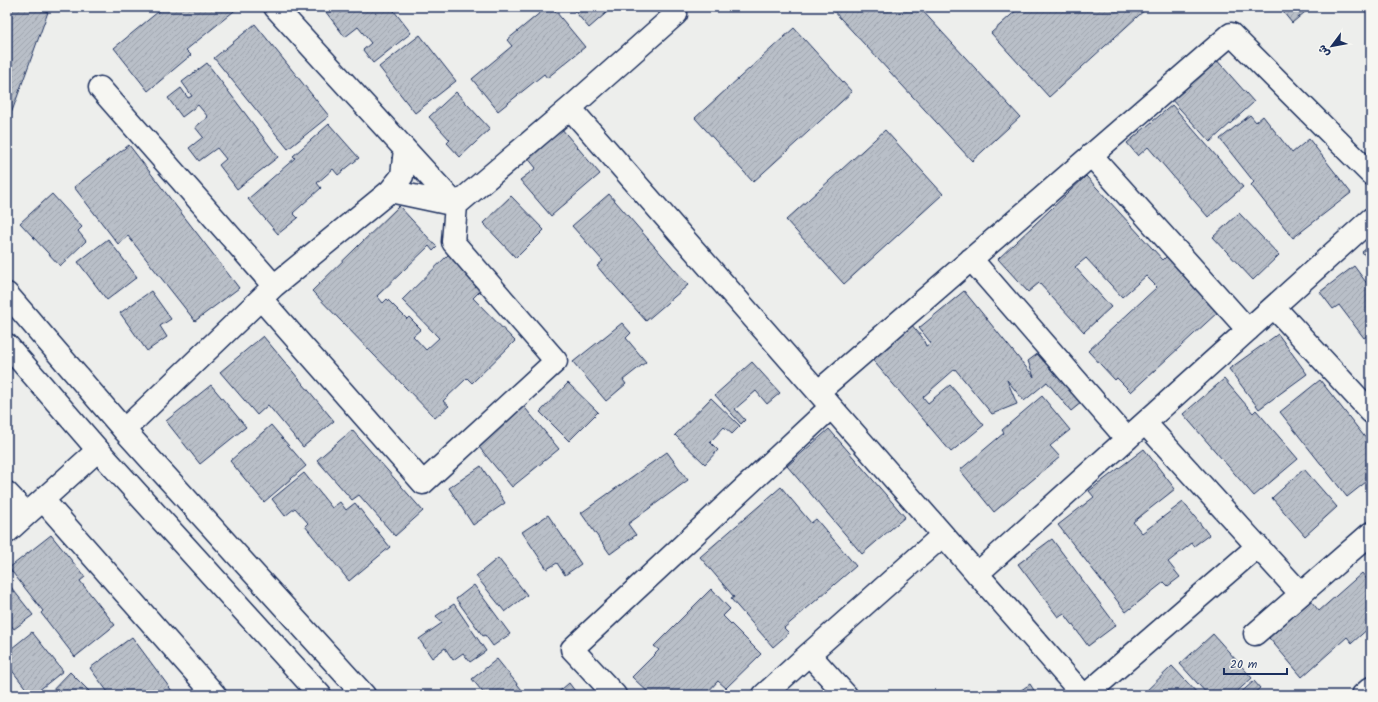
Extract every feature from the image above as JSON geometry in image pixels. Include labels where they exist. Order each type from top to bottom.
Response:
[{"type":"street","points":[[275,7],[456,205]]},
{"type":"street","points":[[100,88],[423,483],[556,361],[453,242],[456,205],[570,108],[676,14],[675,7]]},
{"type":"street","points":[[615,695],[572,649],[824,399],[971,259],[1231,34],[1371,174]]},
{"type":"street","points":[[570,108],[1084,695],[1258,546]]},
{"type":"street","points":[[124,430],[268,293],[390,191],[402,176],[405,149]]},
{"type":"street","points":[[1091,155],[1248,330]]},
{"type":"street","points":[[390,191],[456,205]]},
{"type":"street","points":[[977,574],[1371,219]]},
{"type":"street","points":[[971,259],[1127,439]]},
{"type":"street","points":[[7,294],[124,430],[364,695]]},
{"type":"street","points":[[1274,307],[1371,412]]},
{"type":"street","points":[[7,345],[98,450],[320,695]]},
{"type":"street","points":[[1145,423],[1301,594]]},
{"type":"street","points":[[7,532],[98,450]]},
{"type":"street","points":[[7,493],[35,507],[215,695]]},
{"type":"street","points":[[1255,634],[1371,533]]},
{"type":"street","points":[[764,695],[944,536]]},
{"type":"street","points":[[809,654],[846,695]]},
{"type":"street","points":[[1364,695],[1371,688]]},
{"type":"building","points":[[7,7],[32,7],[48,12],[7,125]]},
{"type":"building","points":[[164,7],[239,7],[186,50],[191,55],[148,91],[114,48]]},
{"type":"building","points":[[322,7],[391,7],[411,33],[373,63],[363,50],[371,43],[358,27],[345,37]]},
{"type":"building","points":[[547,7],[552,7],[585,47],[547,78],[544,74],[498,111],[472,79],[512,46],[507,40]]},
{"type":"building","points":[[571,7],[613,7],[589,28]]},
{"type":"building","points":[[830,7],[919,7],[1020,117],[972,161]]},
{"type":"building","points":[[1020,7],[1148,7],[1049,97],[991,33]]},
{"type":"building","points":[[1279,7],[1311,7],[1292,23]]},
{"type":"building","points":[[255,24],[329,116],[288,149],[214,58]]},
{"type":"building","points":[[794,28],[852,92],[753,182],[695,118]]},
{"type":"building","points":[[420,35],[456,81],[415,113],[379,67]]},
{"type":"building","points":[[1214,57],[1254,102],[1210,142],[1170,98]]},
{"type":"building","points":[[207,63],[278,157],[237,189],[219,165],[226,159],[217,148],[199,161],[189,148],[203,137],[195,127],[208,117],[198,105],[182,117],[168,98],[181,88],[188,98],[192,96],[182,82]]},
{"type":"building","points":[[456,92],[490,129],[460,157],[447,143],[450,140],[429,117]]},
{"type":"building","points":[[1172,105],[1243,187],[1208,217],[1148,147],[1138,156],[1127,143]]},
{"type":"building","points":[[1250,115],[1256,122],[1263,116],[1292,153],[1309,139],[1351,193],[1293,238],[1251,185],[1254,182],[1220,139]]},
{"type":"building","points":[[329,124],[359,158],[338,175],[333,169],[317,183],[321,188],[293,213],[298,218],[278,234],[248,199],[295,158],[293,156]]},
{"type":"building","points":[[561,128],[600,174],[551,216],[520,180],[536,168],[527,157]]},
{"type":"building","points":[[885,130],[943,194],[844,284],[786,220]]},
{"type":"building","points":[[129,145],[239,288],[195,321],[128,236],[118,244],[74,187]]},
{"type":"building","points":[[1086,176],[1163,260],[1167,256],[1218,312],[1131,392],[1117,378],[1115,380],[1088,351],[1157,287],[1146,276],[1122,297],[1086,258],[1075,267],[1111,307],[1084,332],[1039,283],[1028,292],[998,259]]},
{"type":"building","points":[[52,194],[82,227],[78,231],[86,241],[60,266],[20,223]]},
{"type":"building","points":[[609,194],[688,285],[646,321],[597,266],[603,261],[572,226]]},
{"type":"building","points":[[511,196],[544,230],[516,258],[483,223]]},
{"type":"building","points":[[399,206],[437,247],[433,251],[429,246],[377,296],[383,303],[387,299],[407,319],[409,317],[421,329],[413,336],[426,350],[439,338],[402,300],[450,253],[483,288],[473,298],[515,341],[472,383],[467,378],[443,401],[449,406],[435,418],[312,291]]},
{"type":"building","points":[[1239,213],[1279,255],[1253,280],[1213,237]]},
{"type":"building","points":[[108,239],[137,277],[107,300],[78,262]]},
{"type":"building","points":[[1371,245],[1371,262],[1362,252]]},
{"type":"building","points":[[1354,266],[1371,289],[1371,339],[1368,335],[1364,338],[1339,305],[1333,309],[1320,292]]},
{"type":"building","points":[[151,291],[171,319],[160,326],[167,337],[147,351],[120,313]]},
{"type":"building","points":[[964,291],[1034,377],[1028,361],[1040,352],[1082,402],[1071,411],[1047,382],[1024,401],[1007,380],[1017,404],[992,414],[955,369],[923,397],[928,403],[950,385],[984,425],[951,452],[870,357],[910,323],[922,337],[926,346],[931,343],[919,328]]},
{"type":"building","points":[[622,323],[631,333],[626,338],[646,362],[623,380],[626,384],[606,401],[573,362]]},
{"type":"building","points":[[1278,334],[1307,374],[1259,409],[1229,369]]},
{"type":"building","points":[[263,336],[334,421],[303,447],[268,405],[257,415],[220,372]]},
{"type":"building","points":[[752,362],[780,393],[767,404],[756,391],[735,409],[745,420],[741,424],[715,395]]},
{"type":"building","points":[[1224,379],[1253,413],[1256,410],[1298,459],[1254,496],[1183,414]]},
{"type":"building","points":[[1320,380],[1371,445],[1371,478],[1347,497],[1280,412]]},
{"type":"building","points":[[568,383],[598,412],[569,441],[540,412]]},
{"type":"building","points":[[211,385],[246,427],[200,464],[166,421]]},
{"type":"building","points":[[1042,396],[1070,430],[1050,446],[1060,457],[994,512],[960,470],[1004,433],[1002,430]]},
{"type":"building","points":[[711,398],[740,426],[732,434],[724,427],[710,442],[718,450],[705,464],[675,435]]},
{"type":"building","points":[[521,403],[559,449],[512,487],[474,441]]},
{"type":"building","points":[[271,425],[306,466],[264,502],[230,461]]},
{"type":"building","points":[[829,429],[905,517],[862,554],[787,466]]},
{"type":"building","points":[[352,430],[423,511],[395,536],[359,495],[352,500],[317,460]]},
{"type":"building","points":[[1144,449],[1175,489],[1133,522],[1142,533],[1183,502],[1209,535],[1194,546],[1192,543],[1168,562],[1180,577],[1168,586],[1164,582],[1126,612],[1058,525],[1094,497],[1089,491]]},
{"type":"building","points":[[667,452],[688,480],[628,524],[636,535],[610,554],[581,513]]},
{"type":"building","points":[[481,466],[505,503],[473,525],[449,488]]},
{"type":"building","points":[[1304,469],[1337,507],[1305,536],[1272,498]]},
{"type":"building","points":[[304,473],[332,508],[340,502],[346,510],[355,503],[390,547],[349,581],[305,526],[308,523],[295,508],[285,516],[272,499]]},
{"type":"building","points":[[781,487],[811,523],[816,519],[856,566],[784,628],[789,633],[773,647],[731,599],[734,597],[700,557]]},
{"type":"building","points":[[548,515],[581,564],[565,575],[557,563],[547,569],[522,532]]},
{"type":"building","points":[[51,535],[85,577],[80,581],[115,625],[75,657],[41,613],[43,611],[9,568]]},
{"type":"building","points":[[1052,539],[1116,625],[1088,646],[1064,613],[1058,617],[1018,564]]},
{"type":"building","points":[[498,558],[527,595],[505,612],[476,576]]},
{"type":"building","points":[[1362,573],[1371,584],[1371,626],[1352,643],[1347,637],[1302,677],[1269,638],[1311,601],[1319,611]]},
{"type":"building","points":[[7,582],[33,615],[14,629],[7,620]]},
{"type":"building","points":[[474,585],[510,634],[493,646],[485,635],[483,636],[456,599]]},
{"type":"building","points":[[711,589],[730,609],[723,616],[761,654],[726,688],[718,681],[705,695],[651,695],[632,677],[659,650],[654,646]]},
{"type":"building","points":[[454,604],[486,651],[470,662],[463,653],[453,660],[445,648],[432,658],[419,639],[442,623],[436,616]]},
{"type":"building","points":[[32,632],[63,671],[31,695],[7,664],[7,652]]},
{"type":"building","points":[[1213,634],[1252,678],[1233,695],[1208,695],[1180,664]]},
{"type":"building","points":[[132,637],[175,695],[110,695],[90,668]]},
{"type":"building","points":[[497,659],[526,695],[485,695],[472,679]]},
{"type":"building","points":[[1172,666],[1199,695],[1142,695]]},
{"type":"building","points":[[70,672],[93,695],[48,695]]},
{"type":"building","points":[[1254,681],[1260,688],[1252,695],[1238,695]]},
{"type":"building","points":[[569,683],[578,695],[555,695]]},
{"type":"building","points":[[1030,684],[1037,695],[1014,695]]}]
